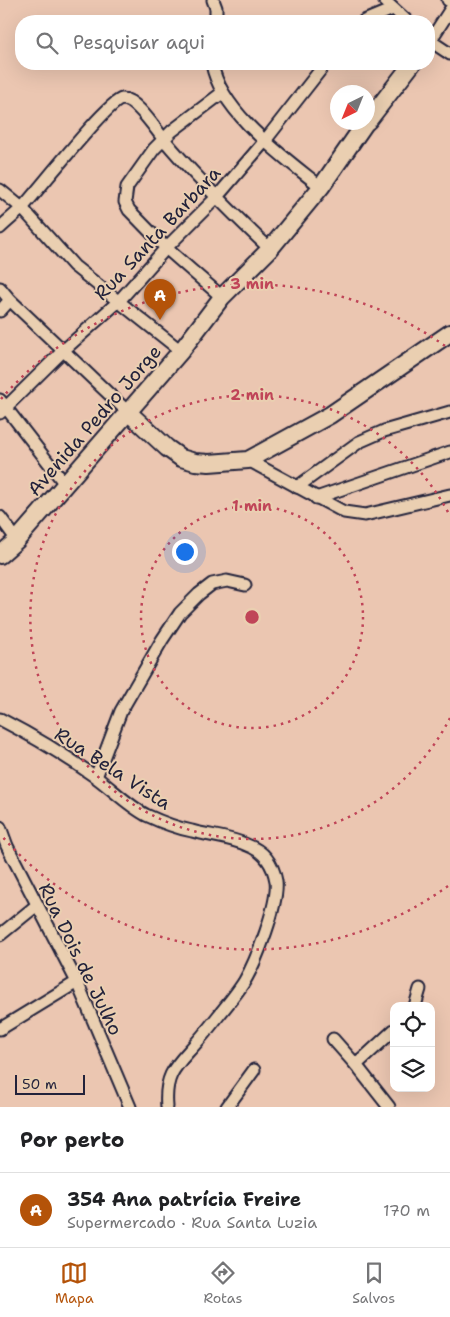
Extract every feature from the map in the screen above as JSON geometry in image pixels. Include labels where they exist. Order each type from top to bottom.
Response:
[{"type":"street","points":[[384,0],[400,15]]},
{"type":"street","points":[[378,15],[393,9]]},
{"type":"street","points":[[435,33],[450,10]]},
{"type":"street","points":[[435,44],[448,49]]},
{"type":"street","points":[[214,70],[222,93],[264,142],[322,187]]},
{"type":"street","name":"Rua Santa Barbara","points":[[2,407],[119,301],[166,248],[216,198],[264,142],[320,70]]},
{"type":"street","name":"Avenida Pedro Jorge","points":[[375,112],[407,70]]},
{"type":"street","points":[[222,93],[163,139],[154,149],[127,187],[125,202],[129,210],[166,248],[222,296]]},
{"type":"street","points":[[0,228],[22,208],[74,146],[122,99],[129,100],[136,106],[216,198],[270,249]]},
{"type":"street","name":"Avenida Pedro Jorge","points":[[0,555],[17,540],[129,413],[181,351],[222,296],[270,249],[322,187],[361,130]]},
{"type":"street","points":[[0,190],[22,208],[74,266],[181,351]]},
{"type":"street","points":[[0,288],[10,300],[167,448],[181,458],[195,462],[209,463],[248,460],[330,415],[450,333]]},
{"type":"street","points":[[0,311],[10,300]]},
{"type":"street","points":[[2,407],[65,484]]},
{"type":"street","points":[[297,487],[359,442],[393,428],[450,412]]},
{"type":"street","points":[[316,498],[450,452]]},
{"type":"street","points":[[248,460],[344,512],[364,515],[450,495]]},
{"type":"street","points":[[0,517],[17,540]]},
{"type":"street","points":[[96,777],[121,711],[180,613],[198,594],[212,584],[227,581],[245,585]]},
{"type":"street","name":"Rua Bela Vista","points":[[0,720],[16,727],[96,777],[144,814],[168,825],[227,838],[249,845],[266,856],[273,868],[277,884],[266,931],[257,956],[244,982],[199,1040],[175,1066],[168,1080],[166,1092],[167,1107]]},
{"type":"street","name":"Rua Dois de Julho","points":[[0,827],[3,848],[37,905],[77,982],[130,1107]]},
{"type":"street","points":[[0,935],[37,905]]},
{"type":"street","points":[[0,1029],[77,982]]},
{"type":"street","points":[[416,1002],[420,989]]},
{"type":"street","points":[[356,1065],[390,1034]]},
{"type":"street","points":[[333,1039],[389,1107]]},
{"type":"street","points":[[227,1107],[254,1070]]},
{"type":"place","name":"354 Ana patrícia Freire","points":[[160,320]]}]
